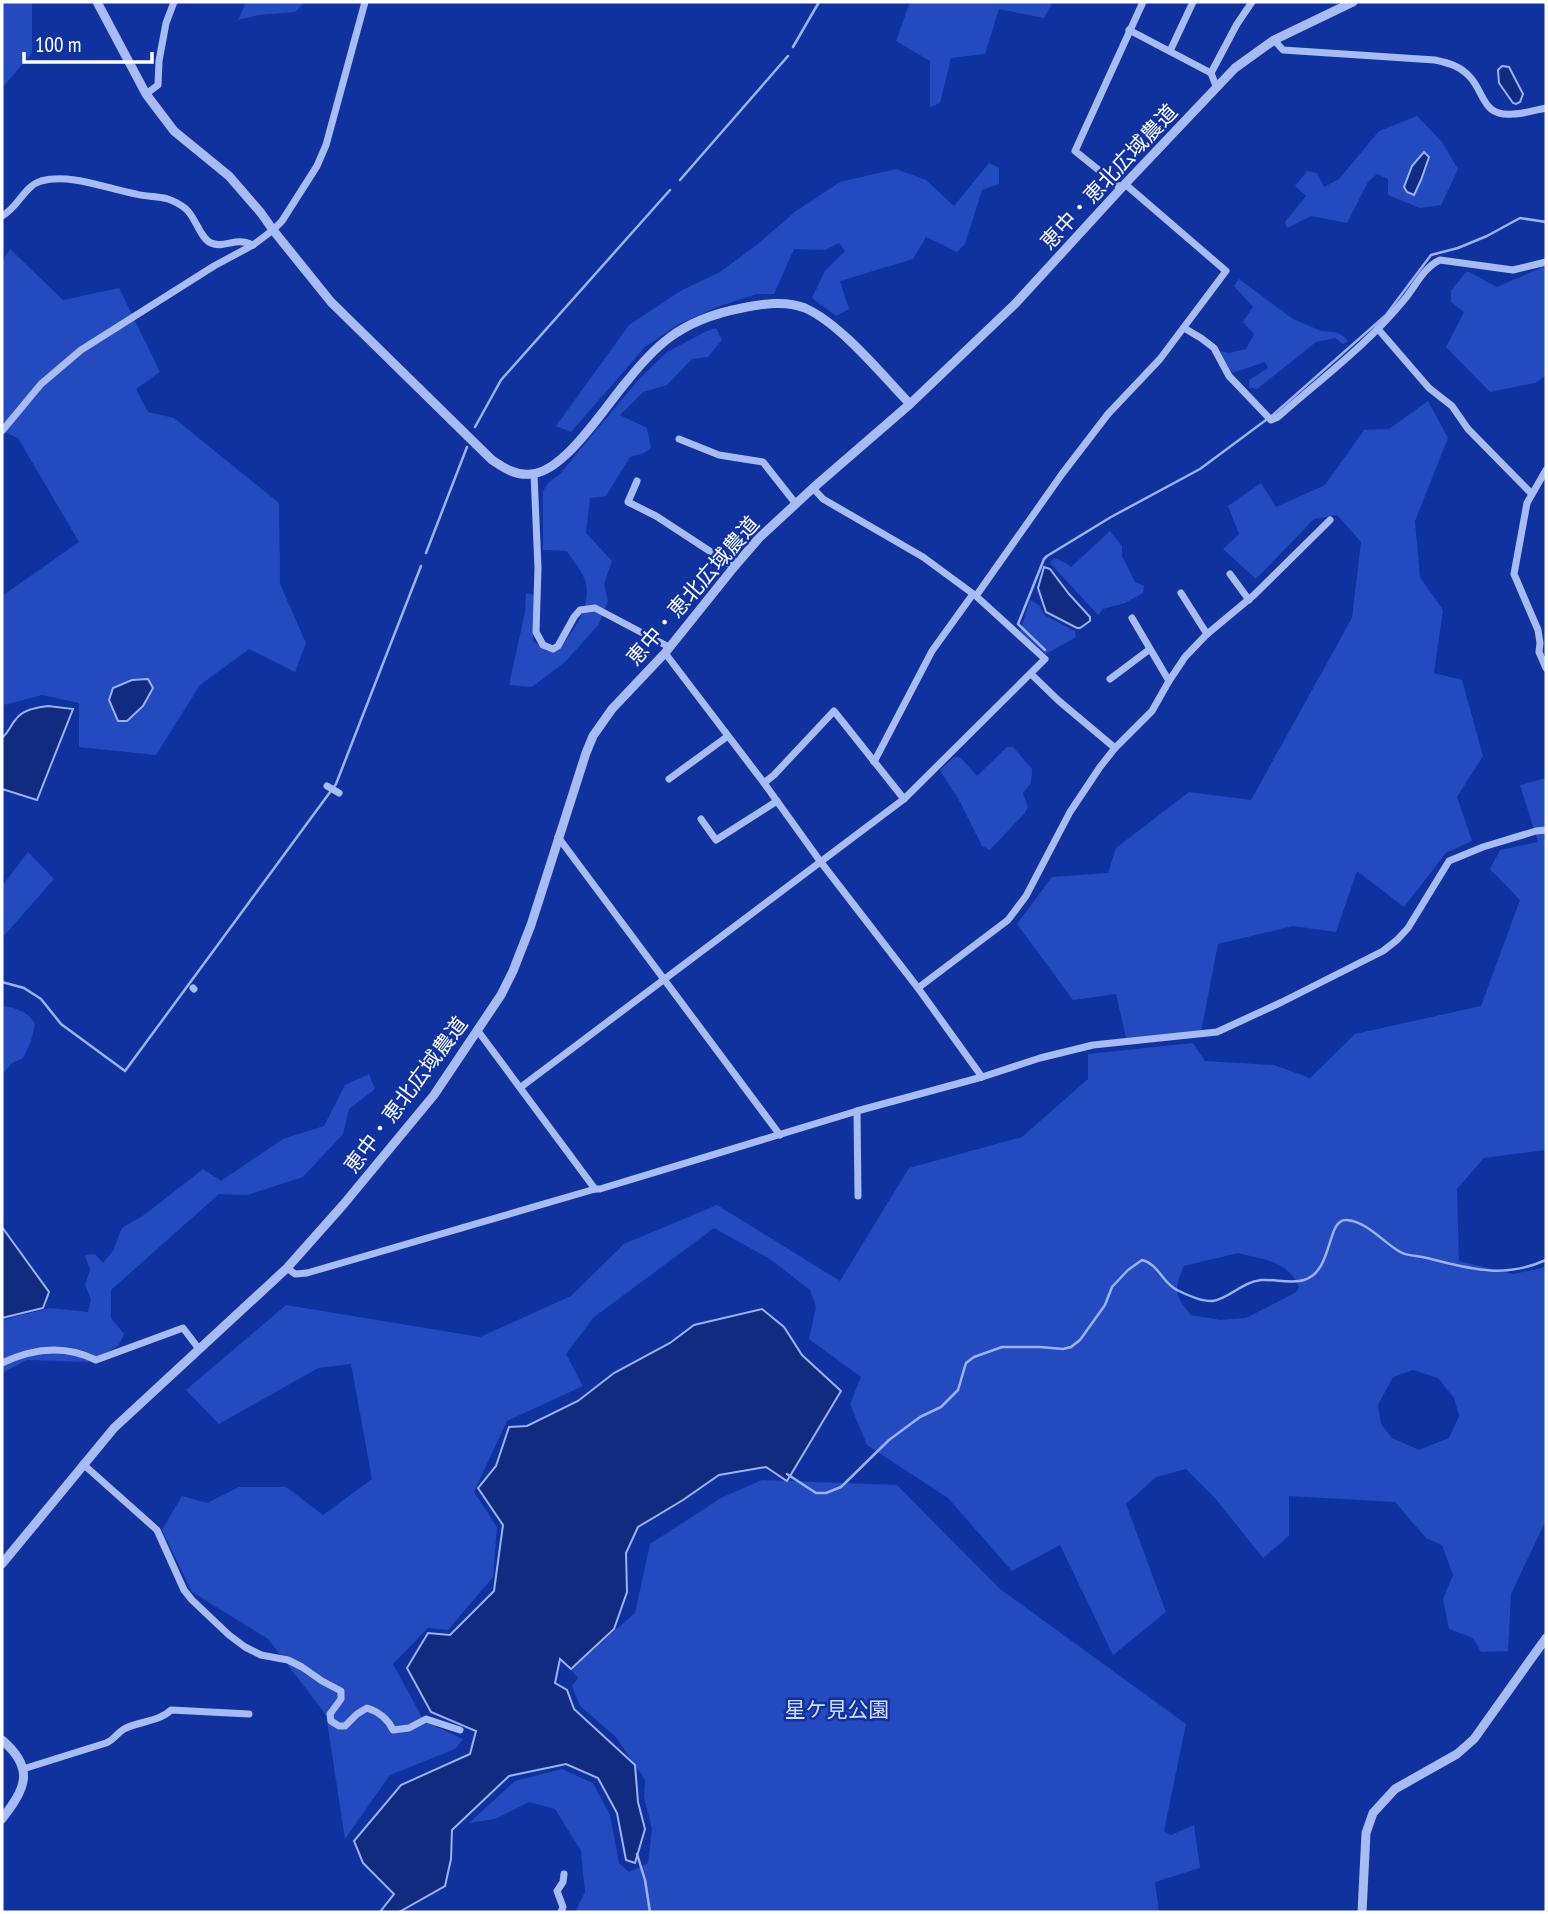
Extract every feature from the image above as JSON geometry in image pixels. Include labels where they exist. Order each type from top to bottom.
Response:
[{"type":"street","points":[[97,2],[146,94],[174,131],[229,176],[246,194],[331,302],[492,460],[514,472],[534,474],[554,466],[628,379],[669,338],[692,324],[729,311],[764,304],[796,305],[817,315],[847,338],[910,404]]},
{"type":"street","points":[[146,94],[158,85],[166,23],[174,2]]},
{"type":"street","points":[[2,431],[41,384],[81,350],[214,266],[253,245],[282,221],[310,177],[326,145],[365,2]]},
{"type":"street","points":[[874,762],[932,651],[1108,414],[1160,359],[1226,271],[1123,186],[1075,151],[1143,2]]},
{"type":"street","points":[[1170,51],[1193,2]]},
{"type":"street","points":[[1211,74],[1237,24],[1252,2]]},
{"type":"street","name":"恵中・恵北広域農道","points":[[2,1563],[114,1428],[312,1242],[434,1095],[478,1031],[513,971],[531,925],[579,771],[593,736],[612,709],[667,650],[759,538],[910,404],[1015,304],[1216,86],[1248,57],[1274,40],[1353,2]]},
{"type":"street","points":[[1129,30],[1211,74],[1216,86]]},
{"type":"street","points":[[1274,40],[1283,50],[1450,63],[1471,78],[1484,102],[1492,110],[1512,115],[1546,108]]},
{"type":"street","points":[[2,216],[9,213],[39,181],[70,180],[167,199],[188,210],[203,236],[211,243],[221,245],[242,241],[253,245]]},
{"type":"street","points":[[1184,328],[1214,348],[1228,376],[1271,419],[1278,417],[1378,330],[1430,265],[1440,260],[1513,270],[1546,262]]},
{"type":"street","points":[[1378,330],[1429,388],[1452,406],[1468,429],[1531,493]]},
{"type":"street","points":[[679,439],[719,455],[763,462],[796,504]]},
{"type":"street","points":[[1546,470],[1527,503],[1514,573],[1543,641],[1540,658],[1546,668]]},
{"type":"street","points":[[534,474],[538,568],[536,624],[540,642],[553,649],[558,646],[580,610],[595,608],[667,650],[820,861],[918,988],[982,1077]]},
{"type":"street","points":[[637,481],[628,502],[656,516],[734,567]]},
{"type":"street","points":[[521,1087],[904,799],[1045,659],[974,595],[923,557],[823,499],[813,488]]},
{"type":"street","points":[[918,988],[1008,920],[1026,895],[1070,812],[1100,767],[1152,711],[1185,657],[1207,634],[1249,600],[1330,520]]},
{"type":"street","points":[[1230,574],[1249,600]]},
{"type":"street","points":[[1181,593],[1207,634]]},
{"type":"street","points":[[1132,618],[1169,681]]},
{"type":"street","points":[[1110,679],[1150,649]]},
{"type":"street","points":[[1031,674],[1059,702],[1115,748]]},
{"type":"street","points":[[764,783],[834,711],[904,799]]},
{"type":"street","points":[[669,779],[728,736]]},
{"type":"street","points":[[327,786],[338,792]]},
{"type":"street","points":[[701,819],[716,841],[776,800]]},
{"type":"street","points":[[287,1268],[295,1274],[307,1273],[1040,1058],[1093,1045],[1209,1034],[1231,1027],[1382,951],[1397,940],[1408,928],[1449,861],[1483,847],[1546,830]]},
{"type":"street","points":[[558,837],[780,1135]]},
{"type":"street","points":[[478,1031],[595,1188]]},
{"type":"street","points":[[857,1111],[858,1196]]},
{"type":"street","points":[[2,1363],[19,1354],[44,1349],[82,1353],[96,1360],[183,1328],[199,1349]]},
{"type":"street","points":[[83,1464],[157,1530],[184,1590],[229,1635],[261,1655],[288,1660],[341,1690],[341,1699],[330,1714],[331,1721],[345,1726],[367,1708],[389,1722],[393,1730],[409,1728],[426,1719],[460,1730]]},
{"type":"street","points":[[1362,1912],[1366,1833],[1373,1813],[1395,1789],[1457,1754],[1474,1739],[1546,1638]]},
{"type":"street","points":[[23,1769],[106,1743],[126,1728],[163,1716],[171,1710],[249,1714]]},
{"type":"street","points":[[2,1740],[15,1753],[23,1769],[20,1793],[2,1819]]},
{"type":"street","points":[[561,1912],[563,1907],[557,1891],[563,1882],[564,1874]]},
{"type":"green space","points":[[2,2],[32,2],[32,53],[2,88]]},
{"type":"green space","points":[[246,2],[305,2],[295,12],[258,15],[238,20]]},
{"type":"green space","points":[[910,2],[1053,2],[1044,18],[999,9],[985,54],[951,58],[940,103],[930,107],[930,61],[896,41]]},
{"type":"green space","points":[[1417,116],[1442,142],[1458,169],[1441,205],[1420,208],[1388,195],[1388,179],[1377,174],[1368,182],[1347,223],[1311,216],[1287,228],[1285,222],[1306,196],[1295,186],[1307,171],[1317,173],[1324,187],[1339,179],[1379,131]]},
{"type":"green space","points":[[989,163],[999,168],[999,184],[982,190],[965,244],[957,252],[926,237],[913,259],[840,281],[849,309],[836,316],[812,298],[825,271],[845,251],[839,243],[825,250],[794,249],[774,294],[757,294],[717,307],[679,324],[645,347],[571,432],[556,426],[629,325],[682,290],[720,272],[796,211],[840,182],[896,169],[926,180],[954,206]]},
{"type":"green space","points":[[10,249],[63,300],[119,288],[160,372],[136,389],[148,412],[174,418],[279,503],[280,584],[306,643],[295,672],[249,649],[200,685],[156,755],[79,747],[79,703],[42,695],[4,705],[2,709],[2,596],[79,542],[18,438],[2,431],[2,262]]},
{"type":"green space","points":[[1543,267],[1546,269],[1546,376],[1535,383],[1490,392],[1446,347],[1464,312],[1451,302],[1451,291],[1466,272],[1497,287]]},
{"type":"green space","points":[[1239,279],[1293,319],[1321,331],[1335,332],[1348,341],[1343,344],[1335,338],[1316,342],[1257,389],[1249,388],[1249,380],[1268,368],[1265,362],[1232,373],[1220,351],[1229,353],[1246,349],[1254,334],[1243,322],[1253,307],[1234,286]]},
{"type":"green space","points":[[716,328],[722,340],[708,357],[692,359],[667,385],[643,392],[620,415],[647,428],[651,448],[630,457],[606,496],[590,498],[586,533],[612,561],[604,584],[608,601],[599,624],[566,661],[532,687],[509,685],[525,612],[526,593],[534,595],[533,641],[547,651],[560,649],[580,619],[586,602],[585,580],[567,551],[543,550],[543,491],[638,380],[667,352]]},
{"type":"green space","points":[[1428,401],[1448,438],[1415,521],[1420,577],[1443,610],[1434,673],[1462,680],[1483,756],[1457,797],[1472,841],[1446,853],[1404,907],[1357,871],[1336,932],[1293,926],[1218,944],[1201,1032],[1126,1038],[1116,994],[1073,1000],[1017,924],[1052,877],[1108,873],[1116,848],[1189,792],[1251,800],[1352,618],[1361,542],[1337,515],[1314,519],[1256,579],[1223,549],[1239,534],[1228,506],[1261,483],[1276,507],[1325,485],[1364,430],[1389,429]]},
{"type":"green space","points":[[1110,531],[1122,546],[1122,556],[1135,582],[1144,586],[1143,593],[1125,603],[1103,609],[1098,615],[1050,563],[1054,558],[1071,567]]},
{"type":"green space","points":[[1030,600],[1040,606],[1044,615],[1075,631],[1076,637],[1046,654],[1020,631]]},
{"type":"green space","points":[[1007,747],[1013,747],[1032,769],[1031,783],[1023,793],[1028,807],[990,850],[982,846],[940,770],[954,757],[961,758],[977,776]]},
{"type":"green space","points":[[1546,778],[1546,1150],[1484,1158],[1457,1189],[1459,1261],[1513,1274],[1546,1267],[1546,1520],[1511,1594],[1508,1651],[1481,1652],[1473,1638],[1449,1629],[1443,1599],[1453,1575],[1442,1545],[1426,1538],[1395,1502],[1289,1496],[1289,1536],[1263,1558],[1215,1498],[1186,1469],[1156,1477],[1126,1504],[1166,1612],[1113,1655],[1060,1545],[1012,1571],[948,1498],[867,1445],[850,1404],[861,1377],[809,1339],[816,1307],[810,1290],[770,1259],[714,1228],[593,1318],[566,1354],[583,1386],[507,1421],[474,1492],[497,1527],[493,1577],[448,1630],[428,1628],[393,1664],[424,1721],[463,1739],[455,1749],[390,1775],[345,1839],[326,1715],[268,1639],[192,1592],[162,1530],[182,1496],[207,1503],[239,1487],[286,1487],[323,1515],[372,1479],[351,1364],[318,1368],[219,1424],[186,1390],[286,1305],[480,1337],[571,1296],[624,1244],[717,1205],[840,1281],[909,1168],[1022,1137],[1088,1079],[1088,1054],[1193,1043],[1205,1061],[1274,1065],[1310,1078],[1355,1034],[1481,1006],[1520,900],[1490,869],[1500,850],[1538,842],[1520,785]],"holes":[[[1238,1253],[1274,1262],[1288,1271],[1299,1287],[1295,1293],[1246,1318],[1220,1320],[1191,1315],[1177,1292],[1184,1266]],[[1413,1370],[1438,1378],[1454,1398],[1459,1416],[1449,1438],[1419,1450],[1392,1438],[1381,1424],[1378,1405],[1393,1377]]]},
{"type":"green space","points":[[28,852],[54,879],[2,938],[2,886]]},
{"type":"green space","points":[[2,1006],[21,1011],[35,1024],[23,1058],[12,1063],[2,1075]]},
{"type":"green space","points":[[369,1074],[375,1089],[349,1109],[343,1134],[303,1177],[247,1195],[219,1194],[111,1290],[111,1318],[124,1334],[118,1346],[89,1362],[27,1360],[2,1373],[2,1320],[50,1308],[88,1312],[91,1299],[85,1285],[90,1270],[85,1255],[95,1254],[103,1263],[113,1251],[122,1228],[144,1215],[203,1169],[221,1181],[283,1139],[324,1126],[345,1085]]},
{"type":"green space","name":"星ケ見公園","points":[[762,1480],[897,1485],[1000,1589],[1186,1724],[1164,1831],[1171,1835],[1194,1825],[1200,1868],[1155,1882],[1159,1912],[575,1912],[585,1892],[581,1851],[555,1809],[529,1802],[495,1819],[469,1823],[515,1781],[562,1769],[593,1783],[610,1815],[619,1863],[629,1872],[648,1863],[652,1829],[644,1797],[645,1780],[616,1737],[580,1706],[572,1686],[578,1678],[571,1669],[635,1613],[650,1544],[721,1498]]},
{"type":"shaded area","points":[[1502,66],[1509,67],[1523,94],[1520,102],[1516,104],[1499,83],[1498,70]]},
{"type":"shaded area","points":[[1424,152],[1429,157],[1414,195],[1404,187],[1412,166]]},
{"type":"shaded area","points":[[1044,567],[1050,569],[1090,617],[1090,621],[1077,628],[1046,612],[1038,588]]},
{"type":"shaded area","points":[[148,679],[153,688],[143,706],[127,721],[118,721],[109,700],[113,688],[132,680]]},
{"type":"shaded area","points":[[48,706],[73,709],[37,800],[2,789],[2,738],[23,713]]},
{"type":"shaded area","points":[[2,1227],[49,1292],[43,1308],[2,1318]]},
{"type":"shaded area","points":[[762,1309],[784,1327],[802,1355],[841,1391],[787,1481],[766,1467],[719,1475],[638,1527],[626,1553],[627,1592],[614,1629],[571,1669],[560,1659],[555,1683],[567,1690],[574,1709],[635,1765],[638,1802],[645,1829],[635,1863],[626,1860],[617,1813],[598,1778],[566,1764],[509,1776],[452,1830],[451,1859],[445,1886],[399,1912],[380,1912],[394,1894],[363,1863],[354,1841],[401,1785],[470,1754],[476,1731],[431,1712],[407,1668],[428,1633],[450,1635],[494,1591],[503,1525],[478,1488],[496,1466],[509,1427],[527,1426],[578,1401],[614,1373],[670,1343],[694,1325]]},
{"type":"waterway","points":[[793,47],[819,2]]},
{"type":"waterway","points":[[680,180],[788,56]]},
{"type":"waterway","points":[[475,427],[501,380],[670,190]]},
{"type":"waterway","points":[[1045,650],[1018,624],[1047,556],[1111,517],[1200,469],[1274,414],[1386,315],[1431,255],[1487,236],[1520,218],[1546,222]]},
{"type":"waterway","points":[[426,553],[467,447]]},
{"type":"waterway","points":[[2,982],[24,988],[41,999],[61,1024],[125,1071],[336,784],[421,566]]},
{"type":"waterway","points":[[787,1474],[816,1493],[826,1493],[841,1487],[889,1440],[920,1417],[941,1407],[958,1390],[966,1363],[974,1357],[1002,1347],[1071,1347],[1080,1340],[1105,1305],[1112,1287],[1142,1260],[1153,1265],[1172,1287],[1209,1301],[1225,1297],[1254,1281],[1299,1281],[1314,1275],[1325,1257],[1336,1227],[1347,1220],[1367,1228],[1404,1254],[1458,1266],[1501,1271],[1546,1260]]},
{"type":"waterway","points":[[637,1854],[645,1880],[650,1912]]}]
